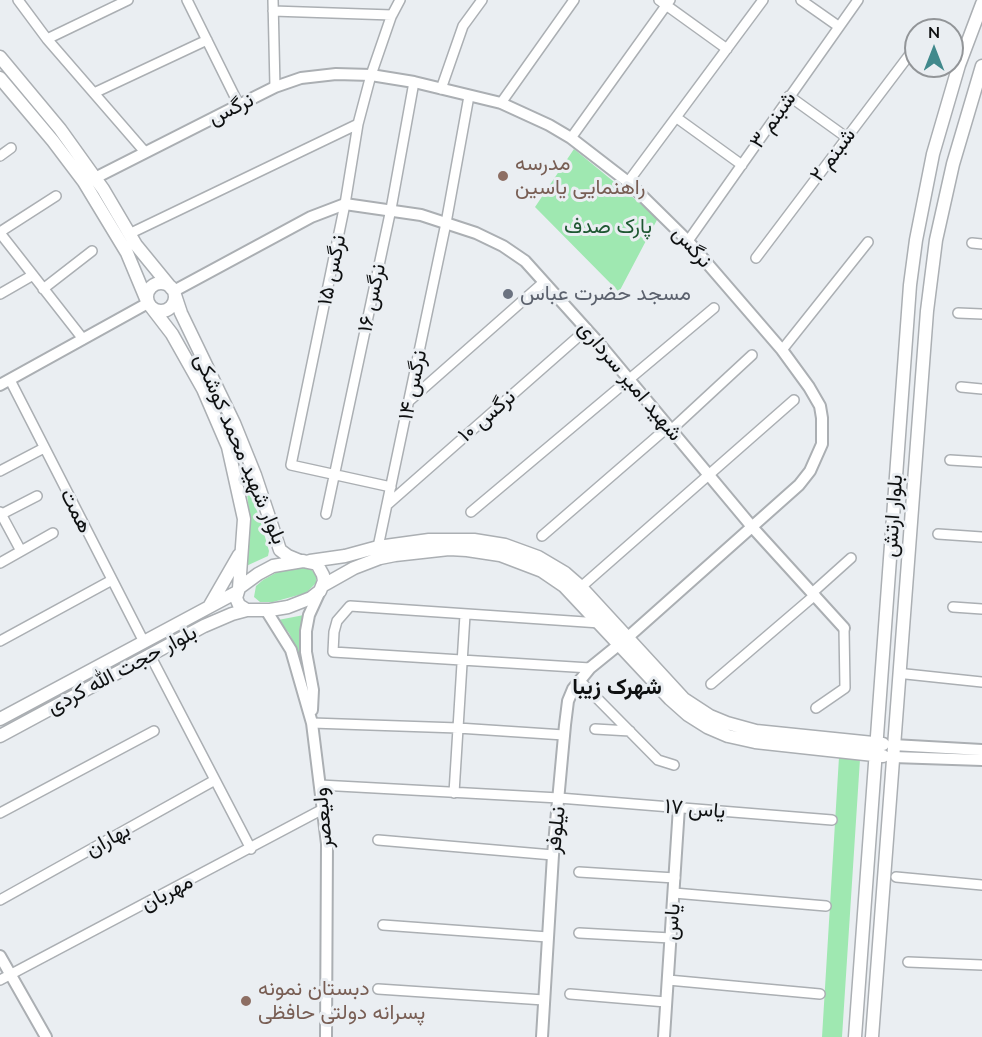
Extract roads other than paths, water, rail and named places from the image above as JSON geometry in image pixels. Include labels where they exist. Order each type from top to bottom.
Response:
[{"type":"main road","name":"بلوار ارتش","points":[[855,1037],[910,285],[933,154],[959,65],[982,4]]},
{"type":"main road","name":"بلوار شهید محمد کوشکی","points":[[0,57],[60,129],[95,178],[129,234],[174,292],[181,313],[234,423],[255,475],[280,550],[288,556],[305,561]]},
{"type":"main road","name":"بلوار ارتش","points":[[872,1037],[927,311],[936,240],[953,164],[978,91],[982,66]]},
{"type":"main road","name":"بلوار شهید محمد کوشکی","points":[[0,78],[84,182],[127,253],[149,304],[172,334],[203,389],[228,447],[244,519],[238,590]]},
{"type":"main road","points":[[157,284],[165,284],[174,292],[174,303],[168,310],[160,311],[149,304],[150,289],[157,284]]},
{"type":"main road","points":[[623,641],[600,623],[575,596],[553,578],[500,555],[467,550],[379,552],[273,566],[238,590],[237,602],[247,610],[266,610],[299,604],[379,552],[429,540],[458,539],[505,545],[549,563],[565,573],[581,587],[623,641],[646,665],[701,711],[727,723],[756,731],[893,751]]},
{"type":"main road","points":[[209,608],[241,551]]},
{"type":"main road","points":[[305,561],[321,569],[324,578],[321,588]]},
{"type":"main road","name":"بلوار حجت الله کردی","points":[[0,719],[209,608],[238,590]]},
{"type":"main road","name":"بلوار حجت الله کردی","points":[[0,736],[220,618],[247,610]]},
{"type":"street","points":[[18,0],[47,39],[145,152]]},
{"type":"street","points":[[47,39],[128,0]]},
{"type":"street","points":[[187,0],[239,105]]},
{"type":"street","points":[[273,0],[275,87]]},
{"type":"street","name":"نرگس ۱۵","points":[[335,475],[291,465],[345,204],[358,123],[371,75],[392,15],[400,0]]},
{"type":"street","points":[[441,89],[463,26],[482,0]]},
{"type":"street","points":[[501,104],[574,0]]},
{"type":"street","points":[[628,182],[763,0]]},
{"type":"street","points":[[801,0],[838,26]]},
{"type":"street","name":"شبنم ۳","points":[[688,241],[858,0]]},
{"type":"street","points":[[571,138],[665,2],[727,50]]},
{"type":"street","points":[[273,12],[392,15]]},
{"type":"street","points":[[94,93],[207,40]]},
{"type":"street","name":"شبنم ۲","points":[[756,258],[904,62]]},
{"type":"street","name":"نرگس","points":[[95,178],[275,87],[301,78],[371,75],[414,82],[501,104],[549,125],[571,138],[628,182],[688,241],[782,350],[820,406],[822,444],[810,471],[799,485],[623,641]]},
{"type":"street","name":"نرگس ۱۶","points":[[326,513],[391,209],[414,82]]},
{"type":"street","name":"نرگس ۱۴","points":[[379,552],[446,223],[469,96]]},
{"type":"street","points":[[789,96],[846,137]]},
{"type":"street","points":[[676,118],[742,165]]},
{"type":"street","points":[[129,234],[358,123]]},
{"type":"street","points":[[0,156],[11,148]]},
{"type":"street","points":[[56,196],[0,233],[4,245],[33,275],[83,339]]},
{"type":"street","name":"شهید امیر سرداری","points":[[174,292],[311,218],[345,204],[421,215],[476,233],[503,246],[525,261],[587,329],[753,528],[844,628]]},
{"type":"street","points":[[782,350],[868,242]]},
{"type":"street","points":[[972,243],[982,244]]},
{"type":"street","points":[[43,289],[92,251]]},
{"type":"street","points":[[0,294],[33,275]]},
{"type":"street","points":[[409,402],[544,282]]},
{"type":"street","points":[[5,382],[149,304]]},
{"type":"street","points":[[471,512],[714,308]]},
{"type":"street","points":[[958,313],[982,315]]},
{"type":"street","name":"نرگس ۱۰","points":[[388,504],[587,329]]},
{"type":"street","points":[[542,536],[752,355]]},
{"type":"street","name":"همت","points":[[5,382],[44,448],[144,642]]},
{"type":"street","points":[[961,387],[982,389]]},
{"type":"street","points":[[581,587],[794,400]]},
{"type":"street","points":[[0,471],[44,448]]},
{"type":"street","points":[[950,460],[982,462]]},
{"type":"street","points":[[335,475],[391,487]]},
{"type":"street","points":[[21,551],[0,514],[37,496]]},
{"type":"street","points":[[0,562],[53,533]]},
{"type":"street","points":[[938,534],[982,537]]},
{"type":"street","points":[[711,684],[814,594],[851,558]]},
{"type":"street","points":[[0,641],[112,580]]},
{"type":"street","points":[[321,588],[309,615],[306,630],[306,652],[313,690],[312,723],[458,728],[564,735]]},
{"type":"street","points":[[590,668],[333,652],[335,625],[350,606],[600,623]]},
{"type":"street","points":[[952,607],[982,609]]},
{"type":"street","name":"ولیعصر","points":[[266,610],[291,650],[312,723],[327,844],[326,1037]]},
{"type":"street","points":[[454,793],[465,615]]},
{"type":"street","points":[[816,708],[845,688],[844,628]]},
{"type":"street","name":"نیلوفر","points":[[542,1037],[553,855],[568,701],[579,680],[590,668],[623,641]]},
{"type":"street","points":[[150,655],[251,849]]},
{"type":"street","points":[[906,674],[982,682]]},
{"type":"street","points":[[579,680],[658,760],[674,765]]},
{"type":"street","points":[[596,729],[630,731]]},
{"type":"street","points":[[0,813],[154,730]]},
{"type":"street","points":[[893,751],[982,750]]},
{"type":"street","points":[[893,751],[982,760]]},
{"type":"street","name":"بهاران","points":[[0,900],[215,780]]},
{"type":"street","name":"یاس ۱۷","points":[[320,785],[559,798],[832,820]]},
{"type":"street","name":"یاس","points":[[664,1037],[679,807]]},
{"type":"street","name":"مهربان","points":[[0,980],[323,809]]},
{"type":"street","points":[[378,840],[553,855]]},
{"type":"street","points":[[579,872],[675,878]]},
{"type":"street","points":[[896,877],[982,885]]},
{"type":"street","points":[[674,892],[826,906]]},
{"type":"street","points":[[383,925],[548,937]]},
{"type":"street","points":[[579,933],[670,938]]},
{"type":"street","points":[[0,956],[46,1037]]},
{"type":"street","points":[[908,962],[982,965]]},
{"type":"street","points":[[668,980],[820,994]]},
{"type":"street","points":[[378,989],[544,1000]]},
{"type":"street","points":[[570,994],[666,1002]]},
{"type":"place","name":"مدرسه راهنمایی یاسین","points":[[503,176]]},
{"type":"place","name":"مسجد حضرت عباس","points":[[508,294]]},
{"type":"place","name":"دبستان نمونه پسرانه دولتی حافظی","points":[[246,1001]]},
{"type":"district","name":"شهرک زیبا","points":[[617,687]]},
{"type":"park label","name":"پارک صدف","points":[[608,227]]}]
